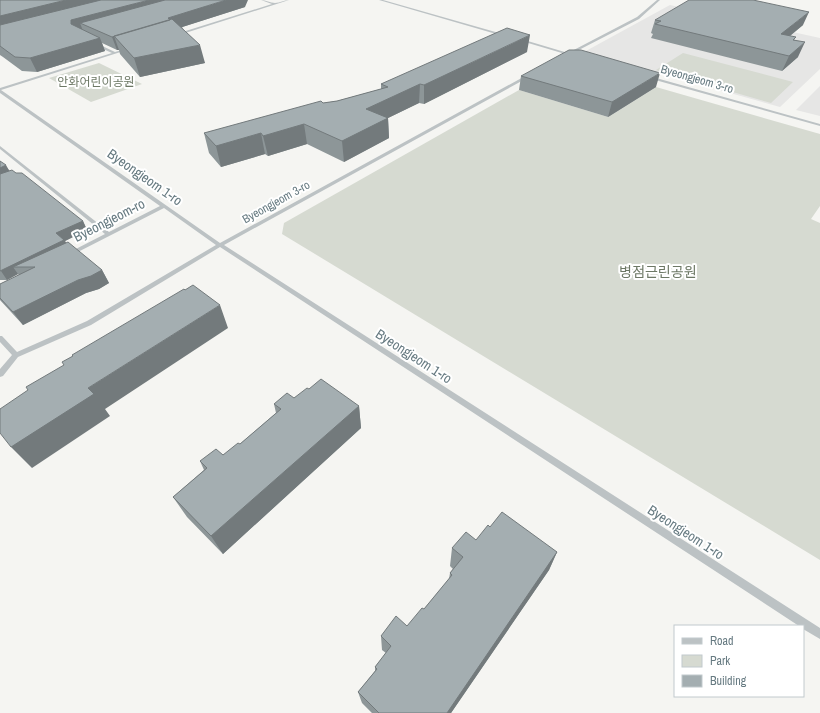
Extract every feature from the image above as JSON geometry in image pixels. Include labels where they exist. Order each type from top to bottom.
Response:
[{"type":"street","points":[[262,0],[275,4]]},
{"type":"street","points":[[176,35],[288,0]]},
{"type":"street","points":[[380,0],[508,37]]},
{"type":"street","points":[[561,58],[638,18],[659,0]]},
{"type":"street","points":[[516,39],[575,56]]},
{"type":"street","points":[[90,41],[115,53]]},
{"type":"street","name":"Byeongjeom 1-ro","points":[[0,90],[130,49]]},
{"type":"street","name":"Byeongjeom 3-ro","points":[[0,374],[16,355],[89,323],[220,246],[533,73]]},
{"type":"street","name":"Byeongjeom 3-ro","points":[[643,75],[820,125]]},
{"type":"street","name":"Byeongjeom 1-ro","points":[[0,90],[220,246],[820,634]]},
{"type":"street","points":[[0,147],[108,234]]},
{"type":"street","points":[[22,173],[30,171]]},
{"type":"street","name":"Byeongjeom-ro","points":[[62,258],[164,206]]},
{"type":"street","points":[[0,338],[16,355]]},
{"type":"shaded area","points":[[670,5],[820,38],[820,69],[780,107],[584,52]]},
{"type":"shaded area","points":[[820,86],[820,116],[796,110]]},
{"type":"green space","points":[[683,53],[793,82],[771,103],[656,70]]},
{"type":"green space","name":"안화어린이공원","points":[[99,63],[142,84],[91,102],[49,78]]},
{"type":"green space","name":"병점근린공원","points":[[656,87],[820,134],[820,206],[811,219],[820,223],[820,560],[282,234],[284,223],[519,90],[608,117]]},
{"type":"building","points":[[0,0],[66,0],[0,16]]},
{"type":"building","points":[[101,0],[149,0],[71,20],[71,24],[100,38],[30,58],[15,57],[0,46],[0,25]]},
{"type":"building","points":[[165,0],[226,0],[168,18],[170,20],[112,37],[80,23]]},
{"type":"building","points":[[689,0],[753,0],[809,12],[781,34],[796,37],[793,40],[805,42],[789,56],[655,24],[661,21],[655,20]]},
{"type":"building","points":[[172,19],[200,45],[134,58],[114,36]]},
{"type":"building","points":[[507,28],[530,35],[424,85],[420,84],[366,109],[388,118],[342,141],[304,124],[263,136],[261,133],[216,146],[204,133],[321,101],[323,103],[337,101],[388,87],[381,84]]},
{"type":"building","points":[[569,50],[581,50],[660,73],[612,102],[521,76]]},
{"type":"building","points":[[0,161],[6,165],[0,168]]},
{"type":"building","points":[[12,170],[16,173],[22,173],[83,221],[56,233],[64,240],[0,271],[0,174]]},
{"type":"building","points":[[68,242],[102,270],[13,312],[0,298],[0,284],[35,267],[13,267]]},
{"type":"building","points":[[193,285],[220,305],[88,388],[94,394],[11,447],[0,433],[0,409],[28,390],[26,387],[64,365],[62,362],[73,356],[72,355]]},
{"type":"building","points":[[321,379],[359,406],[211,536],[173,497],[207,468],[200,461],[216,449],[223,455],[238,443],[240,444],[281,409],[274,404],[287,393],[294,398],[307,388],[309,389]]},
{"type":"building","points":[[502,512],[557,552],[447,713],[379,713],[358,692],[377,669],[375,667],[391,646],[381,636],[396,616],[407,626],[422,608],[424,609],[452,575],[450,573],[463,557],[452,548],[466,532],[476,540],[488,525],[490,527]]}]
